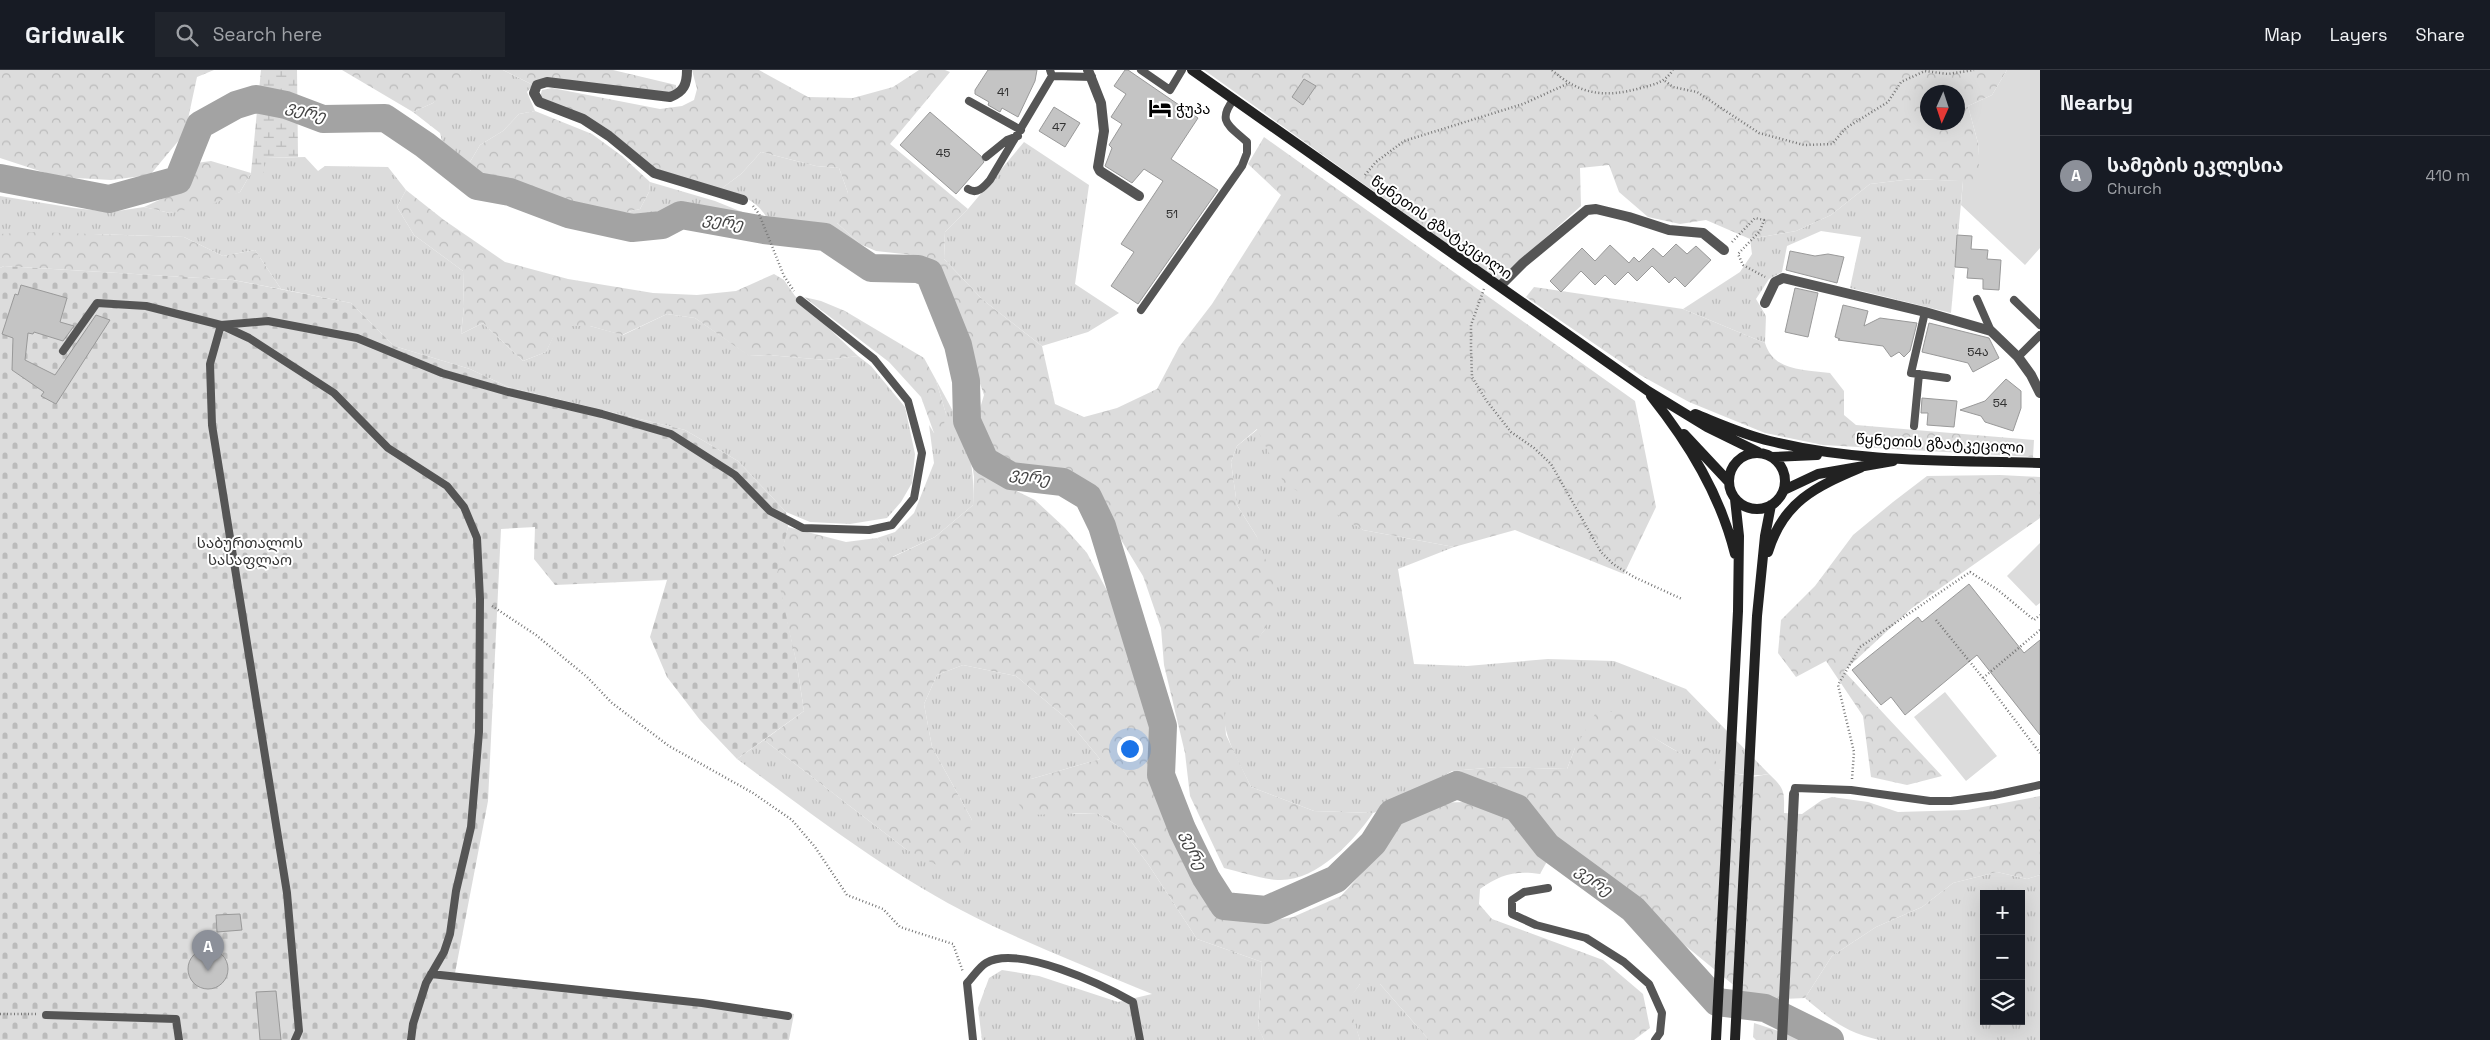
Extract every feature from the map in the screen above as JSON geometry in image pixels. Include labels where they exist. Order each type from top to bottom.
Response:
[{"type":"main road","name":"წყნეთის გზატკეცილი","points":[[1192,70],[1648,391],[1675,406]]},
{"type":"main road","points":[[1648,391],[1674,425],[1707,477],[1717,498],[1739,571]]},
{"type":"main road","points":[[1675,406],[1707,427],[1772,457],[1838,453]]},
{"type":"main road","points":[[1675,406],[1768,441],[1838,453]]},
{"type":"main road","points":[[1674,425],[1728,481],[1735,499],[1739,571],[1734,727],[1716,1040]]},
{"type":"main road","points":[[1728,481],[1729,473],[1737,460],[1743,456],[1758,452]]},
{"type":"main road","name":"წყნეთის გზატკეცილი","points":[[1838,453],[1907,459],[2040,463]]},
{"type":"main road","points":[[1772,457],[1782,468],[1785,476],[1784,490]]},
{"type":"main road","points":[[1735,1040],[1757,616],[1765,536],[1772,505],[1784,490],[1818,474],[1907,459]]},
{"type":"main road","points":[[1761,577],[1772,537],[1794,505],[1822,484],[1860,468]]},
{"type":"main road","points":[[1735,499],[1752,509],[1772,505]]},
{"type":"street","points":[[687,70],[685,87],[680,94],[670,97],[547,82],[537,85],[534,93],[536,99],[545,106],[584,119],[609,136],[654,173],[744,200]]},
{"type":"street","points":[[1090,74],[1101,102],[1104,131],[1098,167],[1100,171],[1139,196]]},
{"type":"street","points":[[1500,286],[1524,263],[1587,210],[1596,209],[1629,217],[1669,230],[1703,233],[1724,250]]},
{"type":"street","points":[[1765,303],[1775,282],[1783,278],[1926,312],[1991,332],[2018,357],[2039,388]]},
{"type":"street","points":[[1782,1040],[1794,794]]},
{"type":"lane","points":[[1140,70],[1170,90],[1182,70]]},
{"type":"lane","points":[[968,189],[971,191],[980,190],[990,180],[1020,133],[1051,73],[1090,74]]},
{"type":"lane","points":[[1141,310],[1243,163],[1247,153],[1247,142],[1226,122],[1224,115],[1234,99]]},
{"type":"lane","points":[[969,101],[1020,133]]},
{"type":"lane","points":[[986,157],[1020,133]]},
{"type":"lane","points":[[221,325],[268,321],[357,338],[442,373],[672,434],[735,475],[770,511],[803,528],[869,530],[892,525],[914,498],[922,453],[908,401],[874,359],[800,300]]},
{"type":"lane","points":[[1977,300],[1991,332]]},
{"type":"lane","points":[[2014,300],[2040,325]]},
{"type":"lane","points":[[63,351],[97,303],[146,306],[221,325],[249,338],[334,393],[388,448],[447,486],[464,507],[477,538],[480,599],[479,732],[471,827],[456,891],[450,934],[420,1004],[411,1040]]},
{"type":"lane","points":[[1926,312],[1911,373],[1947,378]]},
{"type":"lane","points":[[221,325],[210,364],[212,425],[287,893],[299,1031],[295,1040]]},
{"type":"lane","points":[[2018,357],[2040,335]]},
{"type":"lane","points":[[1914,426],[1919,374]]},
{"type":"lane","points":[[1794,794],[1795,788],[1851,790],[1930,801],[1950,801],[1994,795],[2040,785]]},
{"type":"lane","points":[[1548,888],[1524,892],[1512,900],[1512,914],[1536,925],[1586,938],[1624,962],[1649,984],[1662,1013],[1660,1033],[1655,1040]]},
{"type":"lane","points":[[973,1040],[967,983],[986,963],[1017,957],[1064,970],[1114,991],[1133,1002],[1140,1040]]},
{"type":"lane","points":[[432,974],[702,1003],[788,1016]]},
{"type":"lane","points":[[46,1015],[176,1019],[178,1040]]},
{"type":"path","points":[[1552,70],[1568,84],[1589,92],[1616,95],[1665,81],[1672,70]]},
{"type":"path","points":[[1665,81],[1673,87],[1698,92],[1759,133],[1804,145],[1832,144],[1846,128],[1888,102],[1901,82],[1925,71],[1948,74],[1974,70]]},
{"type":"path","points":[[1365,175],[1376,162],[1404,142],[1523,104],[1568,84]]},
{"type":"path","points":[[744,200],[759,214],[784,276],[800,300]]},
{"type":"path","points":[[1724,250],[1755,218],[1759,217],[1764,220],[1760,232],[1738,254],[1743,265],[1775,282]]},
{"type":"path","points":[[1484,288],[1471,325],[1471,349],[1472,377],[1486,400],[1511,432],[1534,448],[1551,464],[1601,552],[1613,564],[1682,599]]},
{"type":"path","points":[[1851,790],[1854,752],[1838,686],[1860,647],[1970,572],[1998,590],[2034,620],[2040,615]]},
{"type":"path","points":[[480,599],[536,635],[587,676],[612,704],[669,746],[752,793],[792,820],[815,847],[846,895],[883,909],[900,927],[953,944],[967,983]]},
{"type":"path","points":[[1936,620],[2040,752]]},
{"type":"path","points":[[1983,678],[2040,630]]},
{"type":"path","points":[[0,1014],[46,1015]]},
{"type":"green space","points":[[0,70],[214,70],[197,77],[185,133],[150,175],[111,180],[58,177],[0,158]]},
{"type":"green space","points":[[261,70],[297,70],[298,157],[264,158],[264,174],[251,173]]},
{"type":"green space","points":[[342,70],[471,70],[463,83],[433,103],[413,112]]},
{"type":"green space","points":[[471,70],[503,70],[533,85],[527,92],[535,111],[519,114],[503,131],[480,145],[467,167],[478,178],[446,156],[440,133],[413,112],[433,103]]},
{"type":"green space","points":[[503,70],[613,70],[676,85],[676,91],[671,95],[533,85]]},
{"type":"green space","points":[[692,70],[759,70],[808,97],[853,98],[893,87],[919,70],[945,70],[950,72],[890,144],[968,209],[945,232],[944,259],[983,300],[1042,346],[1055,404],[1084,417],[1117,408],[1157,389],[1179,347],[1212,304],[1281,195],[1248,164],[1264,137],[1635,401],[1656,507],[1624,574],[1515,530],[1454,547],[1363,530],[1284,483],[1257,429],[1237,446],[1231,462],[1237,505],[1257,537],[1277,590],[1266,628],[1232,674],[1224,709],[1226,735],[1251,787],[1314,811],[1373,813],[1355,836],[1333,858],[1306,874],[1292,879],[1278,880],[1224,868],[1190,796],[1185,753],[1164,665],[1161,628],[1143,576],[1092,492],[1066,480],[1011,470],[990,452],[978,415],[984,395],[940,270],[922,256],[876,251],[860,244],[837,223],[835,203],[848,193],[839,168],[816,166],[761,152],[741,174],[721,189],[654,169],[585,117],[542,101],[540,97],[542,90],[552,88],[660,109],[682,106],[694,100],[697,89]]},
{"type":"green space","points":[[1204,70],[2007,70],[1992,95],[1968,106],[1978,143],[1981,182],[1912,179],[1870,184],[1831,215],[1796,231],[1750,239],[1706,220],[1680,224],[1648,217],[1619,192],[1609,165],[1580,168],[1581,206],[1498,280]]},
{"type":"green space","points":[[2007,70],[2040,70],[2040,248],[2025,265],[1961,205],[1963,181],[1980,181],[1978,143],[1968,106],[1992,95]]},
{"type":"green space","points":[[535,111],[592,134],[622,156],[650,182],[649,192],[640,209],[603,218],[578,210],[516,181],[478,178],[467,167],[480,145],[503,131],[519,114]]},
{"type":"green space","points":[[1024,142],[1089,185],[1075,284],[1119,313],[1088,332],[1042,346],[983,300],[944,259],[945,232],[968,209]]},
{"type":"green space","points":[[761,152],[816,166],[839,168],[848,193],[837,223],[860,244],[829,230],[769,222],[760,209],[750,200],[721,189],[741,174]]},
{"type":"green space","points":[[305,157],[318,171],[325,166],[388,167],[406,190],[397,207],[414,235],[463,271],[464,307],[461,334],[483,323],[523,361],[546,352],[558,326],[590,326],[623,335],[667,314],[695,318],[750,356],[768,355],[826,360],[858,356],[871,366],[905,407],[915,454],[912,483],[901,502],[887,518],[850,524],[810,522],[786,512],[738,461],[685,430],[508,387],[470,369],[394,346],[351,303],[281,289],[255,250],[223,256],[184,237],[94,234],[0,234],[0,196],[111,212],[144,207],[170,213],[240,192],[251,173],[264,173],[264,158]]},
{"type":"green space","points":[[211,161],[251,173],[240,192],[211,205],[170,213],[144,207],[183,189],[196,163]]},
{"type":"green space","points":[[1912,179],[1963,181],[1951,313],[1850,288],[1861,237],[1821,231],[1787,246],[1782,272],[1769,279],[1756,299],[1766,316],[1765,343],[1683,309],[1740,272],[1752,254],[1750,239],[1796,231],[1831,215],[1870,184]]},
{"type":"green space","points":[[650,182],[715,201],[752,216],[754,222],[677,208],[644,221],[603,218],[640,209],[649,192]]},
{"type":"green space","points":[[406,190],[444,220],[505,262],[568,279],[653,293],[697,295],[736,291],[774,274],[784,280],[795,296],[858,356],[826,360],[768,355],[749,356],[695,318],[667,314],[622,335],[590,326],[559,326],[546,352],[523,361],[483,323],[461,334],[464,307],[463,271],[414,235],[397,207]]},
{"type":"green space","points":[[33,232],[184,237],[223,256],[255,250],[281,289],[233,280],[4,266],[0,268],[0,234]]},
{"type":"green space","name":"საბურთალოს სასაფლაო","points":[[4,266],[233,280],[351,303],[394,346],[470,369],[508,387],[685,430],[738,461],[786,512],[788,527],[777,574],[797,665],[804,711],[737,759],[700,720],[667,677],[650,637],[667,580],[555,585],[534,559],[535,527],[501,529],[488,801],[455,973],[697,999],[794,1014],[789,1040],[0,1040],[0,268]]},
{"type":"green space","points":[[1534,287],[1683,309],[1765,343],[1775,359],[1783,364],[1800,369],[1830,373],[1844,391],[1844,415],[1856,425],[2034,440],[2033,457],[1823,445],[1765,433],[1689,402],[1640,375],[1526,297]]},
{"type":"green space","points":[[804,297],[821,301],[845,311],[924,358],[936,380],[946,414],[943,429],[934,433],[921,397],[889,362]]},
{"type":"green space","points":[[936,380],[953,411],[965,439],[972,469],[973,505],[935,537],[892,557],[877,538],[895,532],[914,513],[934,463],[929,425],[934,433],[946,414]]},
{"type":"green space","points":[[1258,429],[1363,530],[1454,547],[1398,569],[1414,664],[1467,666],[1548,659],[1614,661],[1686,689],[1769,774],[1737,774],[1721,770],[1676,751],[1648,734],[1575,748],[1567,769],[1497,767],[1452,771],[1396,804],[1373,813],[1314,811],[1251,787],[1231,746],[1224,719],[1223,705],[1231,674],[1266,628],[1257,537],[1237,505],[1231,462],[1237,446]]},
{"type":"green space","points":[[971,456],[996,481],[1035,500],[1065,528],[1087,553],[1120,615],[1136,654],[1157,753],[1157,776],[1178,837],[1215,908],[1269,921],[1293,917],[1341,896],[1361,874],[1385,840],[1404,818],[1432,803],[1465,802],[1508,816],[1550,856],[1540,874],[1515,873],[1487,884],[1480,889],[1479,904],[1492,919],[1603,960],[1643,994],[1650,1028],[1634,1040],[1429,1040],[1380,984],[1360,984],[1348,1001],[1360,1040],[1264,1040],[1258,1028],[1262,962],[1197,939],[1148,864],[1121,828],[1097,813],[1026,815],[1014,797],[1031,779],[1100,759],[1066,718],[1016,676],[963,665],[937,675],[924,704],[932,747],[972,820],[960,877],[907,850],[764,740],[804,711],[797,665],[776,574],[788,527],[846,542],[877,538],[893,557],[935,537],[973,505],[974,477]]},
{"type":"green space","points":[[2000,475],[2040,477],[2040,518],[1912,608],[1844,671],[1942,776],[1907,785],[1871,777],[1863,716],[1826,661],[1796,677],[1778,653],[1781,620],[1815,586],[1853,535],[1927,476]]},
{"type":"green space","points":[[2040,543],[2040,603],[2036,606],[2007,576]]},
{"type":"green space","points":[[963,665],[1016,676],[1066,718],[1100,759],[1031,779],[1073,814],[1097,813],[1121,828],[1148,864],[1197,939],[1262,962],[1258,1027],[1264,1040],[982,1040],[978,1008],[989,978],[1002,970],[1039,976],[1118,1002],[1152,994],[1008,933],[931,894],[846,839],[737,759],[764,740],[907,850],[972,820],[932,747],[924,704],[937,675]]},
{"type":"green space","points":[[1945,692],[1997,756],[1966,781],[1914,717]]},
{"type":"green space","points":[[1621,710],[1654,737],[1682,754],[1693,758],[1707,744],[1720,770],[1752,777],[1769,774],[1779,784],[1783,792],[1784,813],[1802,814],[1822,800],[1832,797],[1868,802],[1898,812],[1967,810],[2040,796],[2040,875],[2027,879],[1997,872],[1953,883],[1922,907],[1876,927],[1832,956],[1805,998],[1762,1000],[1742,992],[1555,839],[1509,796],[1452,771],[1497,767],[1567,769],[1575,748],[1595,714]]},
{"type":"green space","points":[[1997,872],[2027,879],[2040,875],[2040,1040],[1879,1040],[1857,1033],[1839,1024],[1805,998],[1832,956],[1876,927],[1922,907],[1953,883]]},
{"type":"green space","points":[[1360,984],[1380,984],[1429,1040],[1360,1040],[1347,1001]]},
{"type":"green space","points":[[1754,1023],[1805,1040],[1756,1040],[1753,1037]]},
{"type":"building","points":[[988,70],[1037,70],[1035,81],[1018,117],[1002,108],[1000,112],[988,105],[989,102],[975,94],[975,90]]},
{"type":"building","points":[[1125,70],[1128,70],[1198,118],[1171,159],[1218,190],[1138,304],[1111,286],[1134,252],[1121,244],[1163,181],[1144,169],[1132,183],[1105,166],[1112,148],[1109,145],[1122,124],[1111,117],[1126,94],[1114,86]]},
{"type":"building","points":[[1304,79],[1316,86],[1303,105],[1292,97]]},
{"type":"building","points":[[1054,107],[1080,123],[1065,147],[1039,131]]},
{"type":"building","points":[[930,112],[981,156],[984,162],[956,194],[900,145]]},
{"type":"building","points":[[1957,235],[1972,236],[1971,249],[1988,250],[1987,259],[2001,260],[1999,290],[1983,289],[1983,279],[1967,278],[1968,268],[1955,267]]},
{"type":"building","points":[[1676,244],[1687,254],[1696,246],[1711,260],[1685,287],[1675,277],[1669,283],[1652,266],[1637,281],[1628,272],[1615,285],[1605,275],[1595,285],[1581,271],[1561,292],[1550,281],[1582,248],[1595,261],[1610,245],[1629,263],[1634,257],[1639,262],[1653,248],[1663,257]]},
{"type":"building","points":[[1790,251],[1815,256],[1828,254],[1844,257],[1837,283],[1786,270]]},
{"type":"building","points":[[21,285],[67,298],[60,322],[74,326],[63,341],[34,332],[33,334],[28,333],[25,360],[55,375],[96,315],[110,320],[56,404],[41,396],[44,392],[12,370],[13,338],[2,334],[15,294],[18,295]]},
{"type":"building","points":[[1795,288],[1818,293],[1808,337],[1785,332]]},
{"type":"building","points":[[1843,305],[1868,311],[1864,326],[1880,318],[1917,323],[1910,351],[1904,357],[1899,352],[1891,357],[1883,346],[1838,340],[1840,339],[1835,337]]},
{"type":"building","points":[[1929,323],[1989,338],[1999,358],[1973,372],[1968,363],[1922,352]]},
{"type":"building","points":[[2006,379],[2021,391],[2021,408],[2013,431],[1985,422],[1981,416],[1960,410],[1985,401]]},
{"type":"building","points":[[1922,398],[1957,401],[1954,427],[1927,425],[1928,413],[1921,413]]},
{"type":"building","points":[[1969,584],[2024,653],[2040,640],[2040,735],[1977,655],[1905,715],[1891,697],[1881,705],[1852,670],[1918,617],[1922,622]]},
{"type":"building","points":[[240,914],[242,930],[217,932],[216,915]]},
{"type":"building","points":[[208,949],[222,955],[228,969],[222,983],[208,989],[194,983],[188,969],[194,955]]},
{"type":"building","points":[[276,991],[281,1040],[260,1040],[256,992]]},
{"type":"waterway","name":"ვერე","points":[[0,178],[109,199],[178,180],[200,125],[236,105],[256,99],[286,105],[323,119],[385,118],[425,145],[477,186],[510,192],[568,214],[632,228],[662,225],[681,215],[764,230],[825,237],[871,268],[918,269],[929,273],[958,345],[966,381],[967,421],[985,461],[1011,476],[1063,482],[1088,497],[1102,526],[1163,726],[1161,775],[1182,829],[1206,878],[1224,906],[1266,910],[1336,879],[1373,843],[1392,813],[1457,785],[1517,808],[1547,846],[1633,909],[1717,1002],[1765,1008],[1830,1040]]},
{"type":"place","name":"ჭუპა","points":[[1160,108]]},
{"type":"place","name":"სამების ეკლესია","points":[[208,971]]}]
